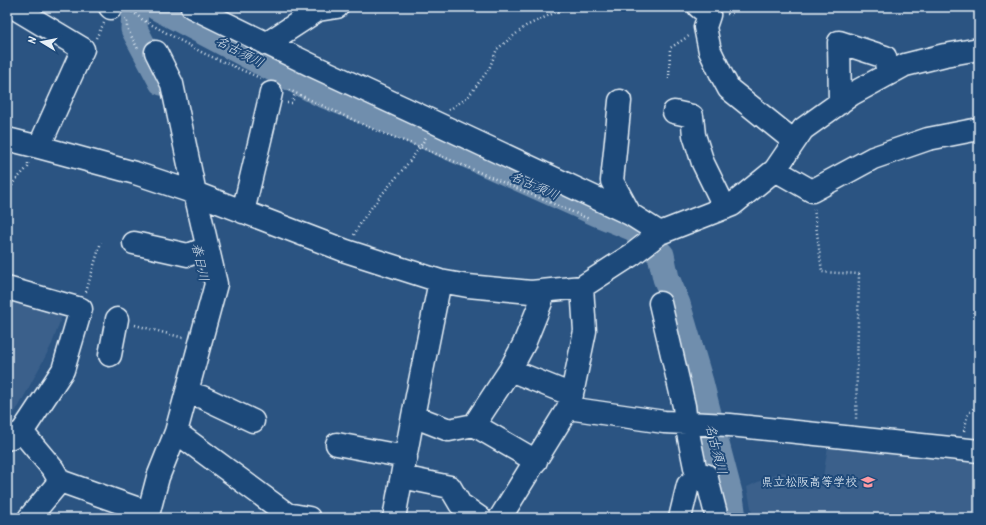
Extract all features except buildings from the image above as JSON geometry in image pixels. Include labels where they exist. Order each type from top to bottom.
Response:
[{"type":"street","points":[[13,7],[83,49],[35,146]]},
{"type":"street","points":[[192,7],[266,44],[630,214],[660,233]]},
{"type":"street","points":[[699,7],[709,15],[705,28],[710,51],[729,89],[790,138]]},
{"type":"street","points":[[266,44],[324,8]]},
{"type":"street","points":[[840,103],[839,42],[885,58],[888,74]]},
{"type":"street","points":[[7,139],[135,174],[195,193],[346,251],[440,281],[468,286],[531,292],[542,291],[582,287],[633,254],[660,233],[732,205],[775,170],[803,129],[852,94],[888,74],[905,65],[945,55],[979,49]]},
{"type":"street","points":[[7,288],[81,309],[63,370],[15,435],[53,469],[60,481],[137,511],[149,512],[158,477],[176,432],[216,284],[172,84],[148,53]]},
{"type":"street","points":[[243,212],[275,88]]},
{"type":"street","points":[[620,101],[612,181],[630,214]]},
{"type":"street","points":[[674,112],[692,116],[694,135],[703,163],[725,208]]},
{"type":"street","points":[[775,170],[812,191],[873,158],[928,139],[979,129]]},
{"type":"street","points":[[134,243],[188,255],[207,248]]},
{"type":"street","points":[[394,518],[440,281]]},
{"type":"street","points":[[500,518],[536,462],[570,401],[585,331],[582,287]]},
{"type":"street","points":[[474,425],[510,370],[524,344],[541,302],[542,291]]},
{"type":"street","points":[[660,303],[684,406],[697,477]]},
{"type":"street","points":[[110,355],[117,320]]},
{"type":"street","points":[[510,370],[570,401],[664,422],[730,425],[969,450]]},
{"type":"street","points":[[187,393],[202,397],[253,421]]},
{"type":"street","points":[[413,416],[449,430],[474,425],[536,462]]},
{"type":"street","points":[[176,432],[287,514],[309,518]]},
{"type":"street","points":[[337,444],[404,467],[450,487],[460,504],[480,518]]},
{"type":"street","points":[[680,518],[688,485],[697,477],[706,475],[717,518]]},
{"type":"street","points":[[137,511],[150,476]]},
{"type":"street","points":[[29,518],[60,481]]},
{"type":"path","points":[[83,49],[92,46],[116,7]]},
{"type":"path","points":[[116,7],[127,20],[127,28],[148,53]]},
{"type":"path","points":[[116,7],[203,53],[275,88],[377,131],[420,147],[589,219]]},
{"type":"path","points":[[434,122],[468,97],[489,69],[497,49],[526,26],[567,7]]},
{"type":"path","points":[[7,201],[13,183],[28,167],[35,146]]},
{"type":"path","points":[[346,251],[358,227],[420,147]]},
{"type":"path","points":[[812,191],[822,272],[859,274],[855,439]]},
{"type":"path","points":[[81,309],[101,242]]},
{"type":"path","points":[[117,320],[189,339]]},
{"type":"path","points":[[969,450],[968,414],[979,404]]},
{"type":"shaded area","points":[[7,294],[64,310],[52,344],[19,406],[7,423]]},
{"type":"shaded area","name":"県立松阪高等学校","points":[[828,446],[979,463],[979,518],[753,518],[747,487],[779,472],[823,477]]},
{"type":"waterway","name":"春日川","points":[[135,7],[134,29],[162,82]]},
{"type":"waterway","name":"名古須川","points":[[157,7],[320,93],[419,133],[597,213],[634,228],[661,255],[666,278],[677,304],[700,382],[730,497],[733,518]]},
{"type":"place","name":"県立松阪高等学校","points":[[868,482]]}]
